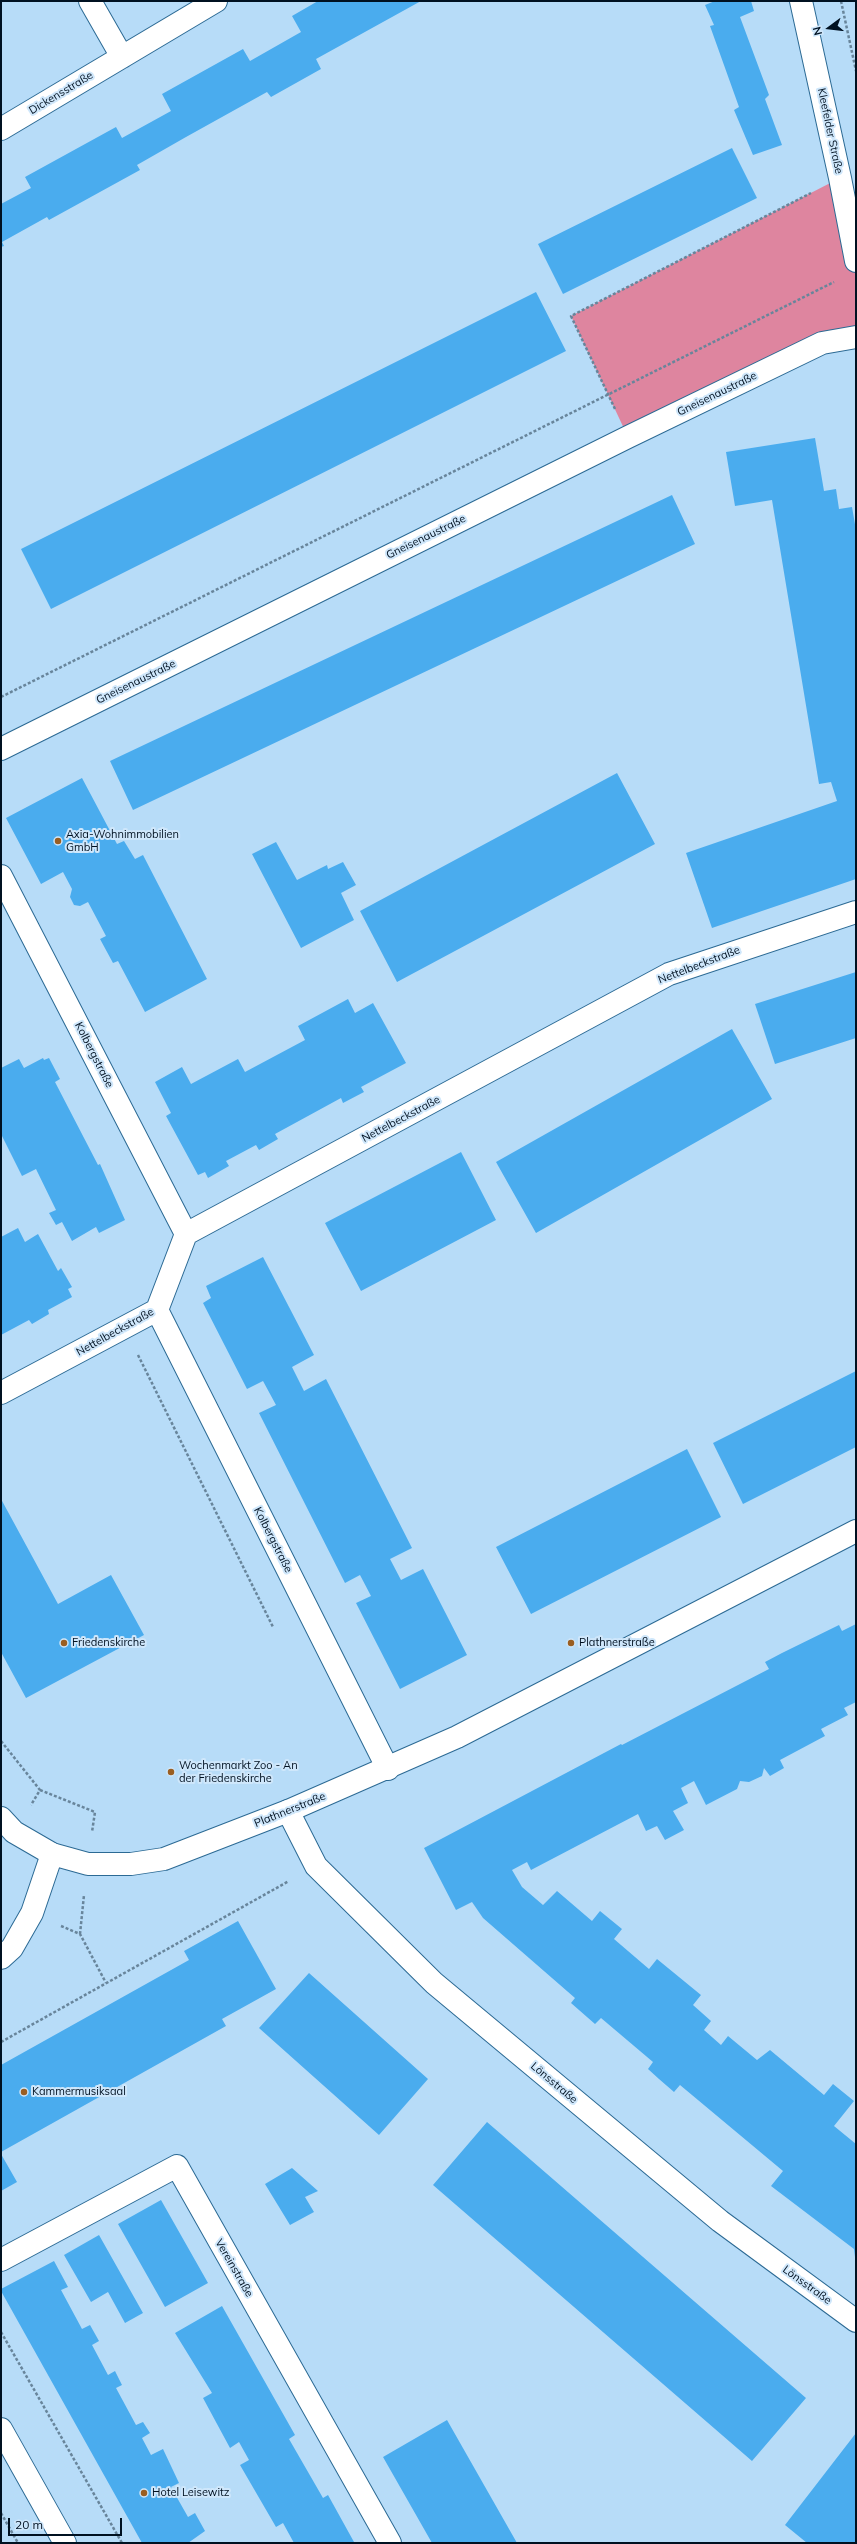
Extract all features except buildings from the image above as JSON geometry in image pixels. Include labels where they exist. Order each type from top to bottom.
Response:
[{"type":"street","points":[[90,1],[122,57]]},
{"type":"street","name":"Dickensstraße","points":[[1,129],[216,1]]},
{"type":"street","name":"Kleefelder Straße","points":[[801,1],[840,178],[856,261]]},
{"type":"street","name":"Gneisenaustraße","points":[[1,749],[628,437],[822,343],[856,336]]},
{"type":"street","name":"Kolbergstraße","points":[[1,876],[186,1234]]},
{"type":"street","name":"Nettelbeckstraße","points":[[1,1393],[158,1310],[186,1234],[669,974],[856,912]]},
{"type":"street","name":"Kolbergstraße","points":[[158,1310],[388,1769]]},
{"type":"street","name":"Plathnerstraße","points":[[1,1818],[14,1832],[52,1854],[88,1864],[130,1864],[164,1859],[288,1811],[388,1769],[457,1737],[856,1531]]},
{"type":"street","name":"Lönsstraße","points":[[288,1811],[316,1866],[434,1983],[720,2222],[856,2321]]},
{"type":"street","points":[[1,1958],[12,1948],[32,1913],[52,1854]]},
{"type":"street","name":"Vereinstraße","points":[[1,2260],[176,2166],[390,2543]]},
{"type":"street","points":[[1,2429],[65,2543]]},
{"type":"path","points":[[841,1],[856,71]]},
{"type":"path","points":[[628,437],[570,316],[840,178]]},
{"type":"path","points":[[1,697],[608,396],[842,278]]},
{"type":"path","points":[[125,1328],[273,1627]]},
{"type":"path","points":[[1,2042],[316,1866]]},
{"type":"path","points":[[32,1913],[80,1934],[106,1983]]},
{"type":"path","points":[[1,2332],[122,2543]]},
{"type":"path","points":[[1,2512],[18,2543]]},
{"type":"shaded area","points":[[840,178],[856,261],[856,337],[628,437],[571,316]]},
{"type":"place","name":"Axia-Wohnimmobilien GmbH","points":[[58,841]]},
{"type":"place","name":"Friedenskirche","points":[[64,1643]]},
{"type":"place","name":"Plathnerstraße","points":[[571,1643]]},
{"type":"place","name":"Wochenmarkt Zoo - An der Friedenskirche","points":[[171,1772]]},
{"type":"place","name":"Kammermusiksaal","points":[[24,2092]]},
{"type":"place","name":"Hotel Leisewitz","points":[[144,2493]]}]
